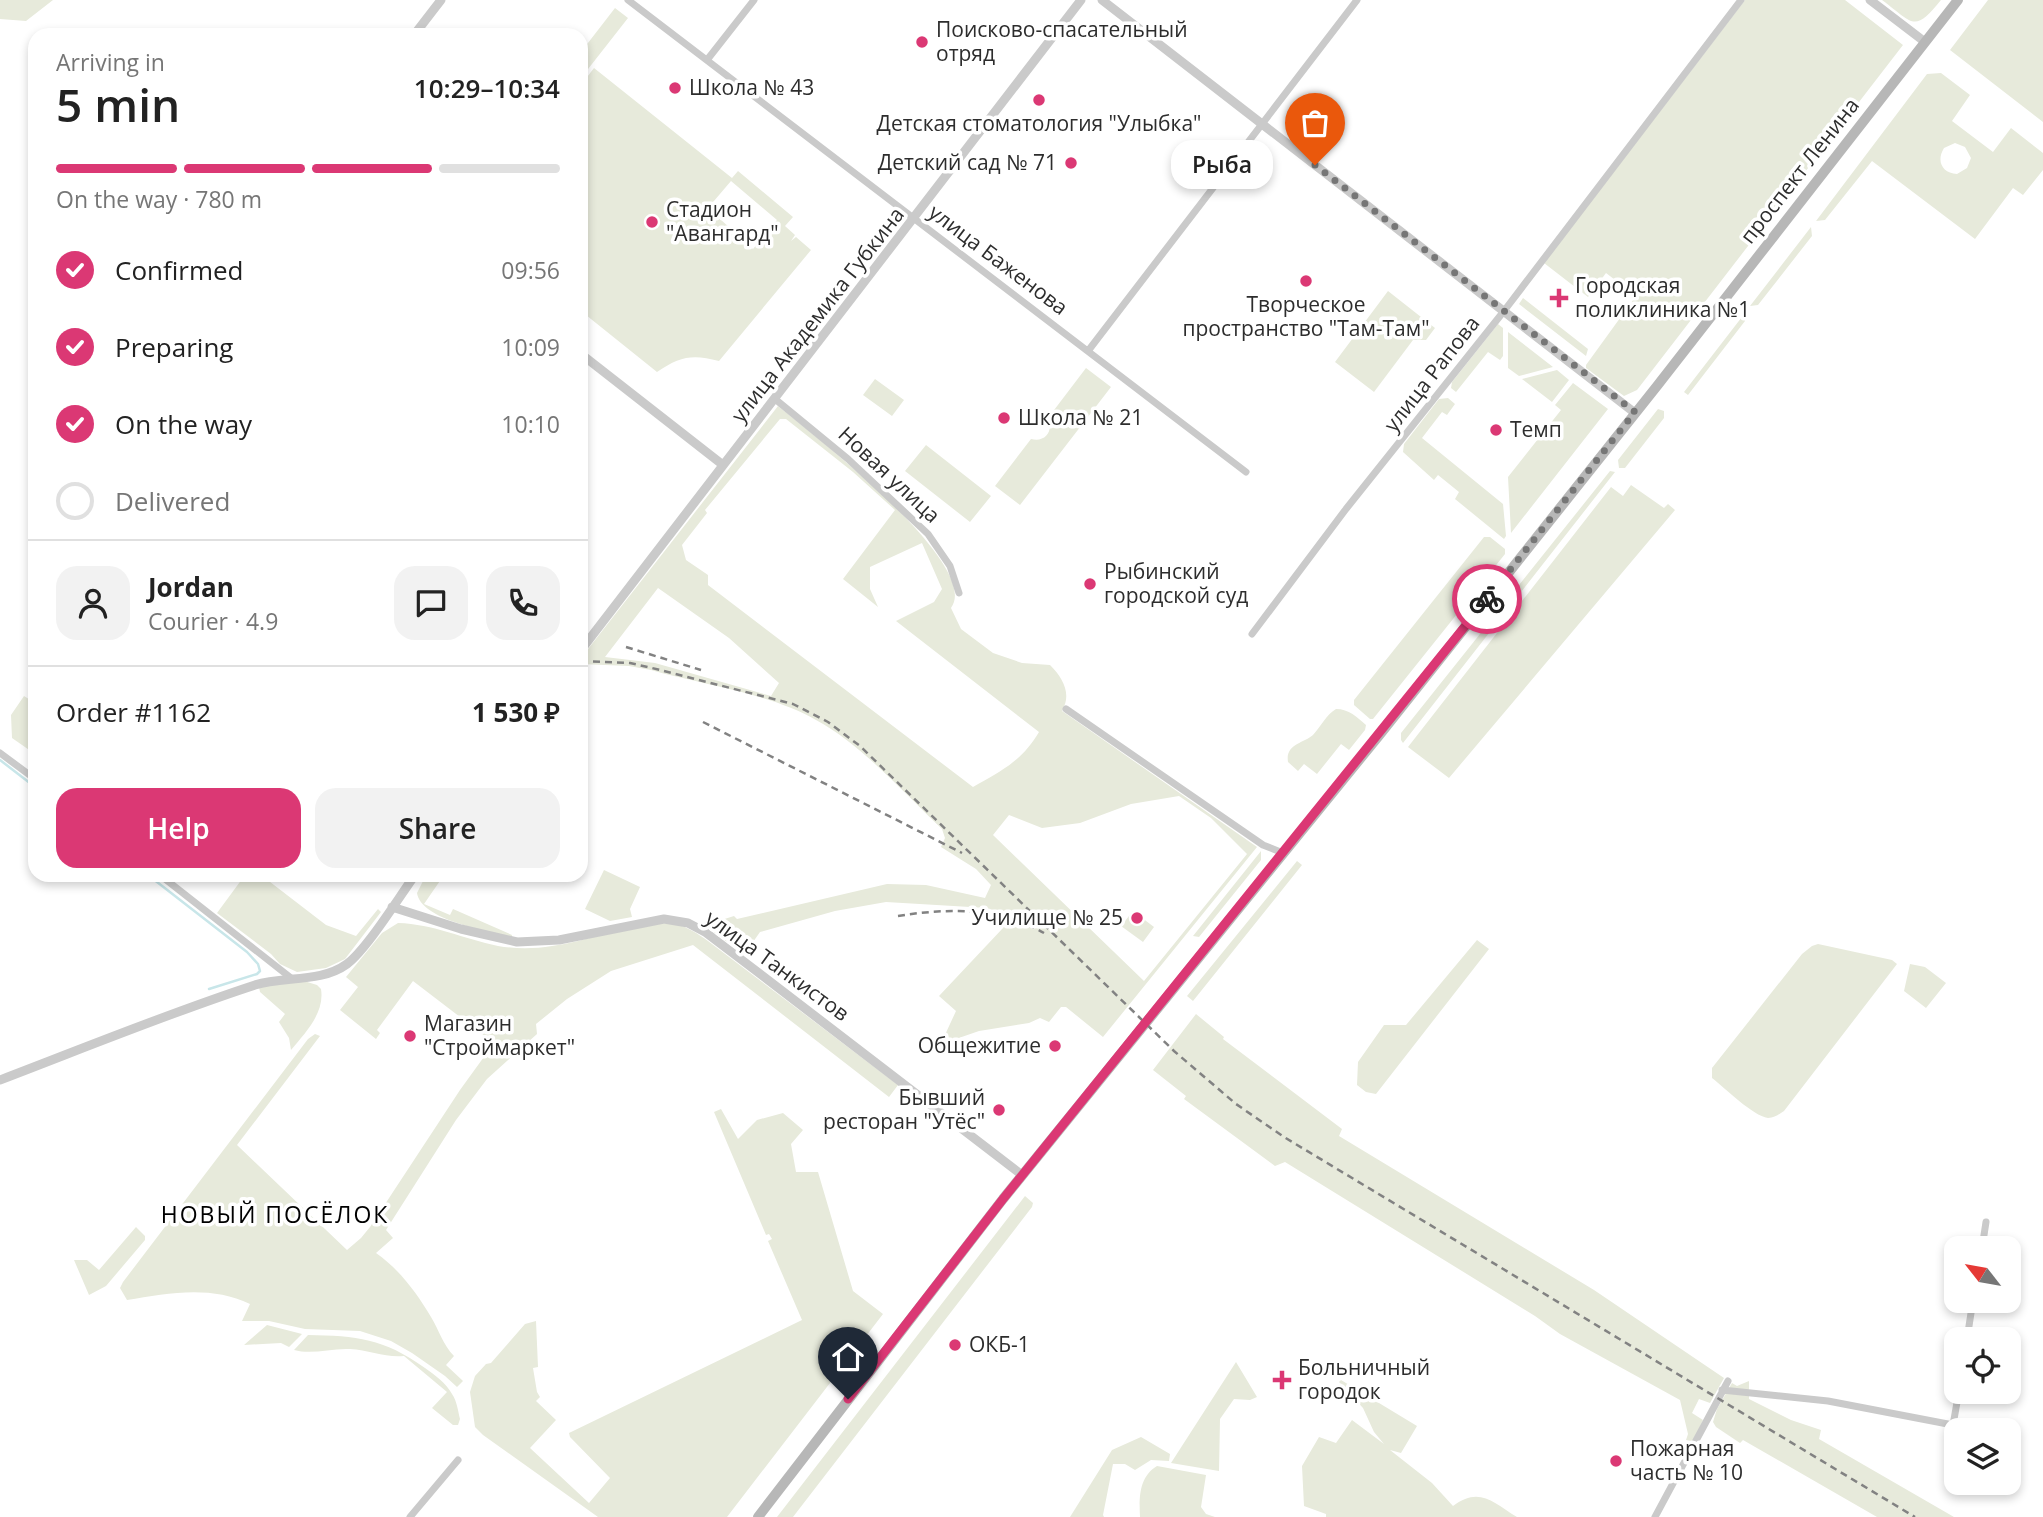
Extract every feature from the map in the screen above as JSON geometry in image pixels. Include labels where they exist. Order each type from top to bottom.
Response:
[{"type":"main road","name":"проспект Ленина","points":[[758,1517],[1022,1175],[1635,412],[1958,0]]},
{"type":"street","points":[[419,28],[441,0]]},
{"type":"street","name":"улица Баженова","points":[[628,0],[1246,472]]},
{"type":"street","points":[[707,60],[754,0]]},
{"type":"street","name":"улица Академика Губкина","points":[[588,641],[1081,0]]},
{"type":"street","points":[[1102,0],[1635,412]]},
{"type":"street","points":[[1088,351],[1357,0]]},
{"type":"street","name":"улица Рапова","points":[[1252,634],[1346,509],[1504,311],[1741,0]]},
{"type":"street","points":[[1870,0],[1925,42]]},
{"type":"street","points":[[588,359],[723,465]]},
{"type":"street","name":"Новая улица","points":[[775,399],[848,459],[928,534],[950,566],[959,593]]},
{"type":"street","points":[[1066,709],[1263,845],[1283,853]]},
{"type":"street","points":[[0,753],[28,774]]},
{"type":"street","points":[[169,882],[291,978]]},
{"type":"street","points":[[0,1080],[244,989],[291,978],[325,974],[349,963],[410,882]]},
{"type":"street","name":"улица Танкистов","points":[[392,907],[461,929],[517,942],[559,940],[664,919],[688,923],[711,936],[1022,1175]]},
{"type":"street","points":[[1984,1236],[1986,1222]]},
{"type":"street","points":[[1655,1517],[1728,1381]]},
{"type":"street","points":[[1722,1390],[1828,1401],[1953,1425],[1957,1404]]},
{"type":"street","points":[[410,1517],[458,1460]]},
{"type":"shaded area","points":[[0,0],[53,0],[26,21],[0,19]]},
{"type":"shaded area","points":[[1745,0],[1845,0],[1903,45],[1637,390],[1624,396],[1586,368],[1586,365],[1636,296],[1606,273],[1588,297],[1544,263]]},
{"type":"shaded area","points":[[1882,0],[1941,0],[1925,18],[1913,21]]},
{"type":"shaded area","points":[[1988,0],[2043,0],[2043,122],[1950,50]]},
{"type":"shaded area","points":[[615,8],[628,18],[588,69],[588,43]]},
{"type":"shaded area","name":"Стадион \"Авангард\"","points":[[594,68],[732,178],[738,171],[793,217],[785,226],[795,235],[791,241],[796,237],[811,250],[719,361],[687,358],[657,372],[588,317],[588,76]],"holes":[[[731,181],[777,220],[753,249],[708,208]]]},
{"type":"shaded area","points":[[1941,73],[1970,95],[1952,121],[1993,152],[2011,128],[2043,153],[2043,170],[2023,195],[2013,188],[1975,239],[1872,161],[1825,220],[1816,221],[1927,74]],"holes":[[[1955,143],[1965,147],[1971,158],[1967,168],[1957,174],[1944,169],[1941,162],[1944,148]]]},
{"type":"shaded area","points":[[1811,227],[1812,236],[1758,305],[1750,306]]},
{"type":"shaded area","points":[[1388,291],[1435,328],[1426,340],[1413,340],[1374,392],[1335,362]]},
{"type":"shaded area","points":[[1523,298],[1588,349],[1586,356],[1519,304]]},
{"type":"shaded area","points":[[1745,313],[1745,321],[1688,395],[1684,392]]},
{"type":"shaded area","points":[[1498,324],[1503,328],[1503,356],[1500,360],[1488,352],[1456,392],[1451,388],[1452,382]]},
{"type":"shaded area","points":[[1508,332],[1553,367],[1519,376],[1508,368]]},
{"type":"shaded area","points":[[1086,368],[1111,387],[1020,505],[995,486],[1031,439],[1044,438],[1047,435],[1050,427],[1048,418]]},
{"type":"shaded area","points":[[1557,370],[1569,380],[1552,402],[1522,379]]},
{"type":"shaded area","points":[[875,379],[904,400],[892,416],[863,395]]},
{"type":"shaded area","points":[[1573,383],[1608,409],[1511,533],[1508,477],[1561,410],[1555,405]]},
{"type":"shaded area","points":[[1448,398],[1455,404],[1447,415],[1442,412],[1422,438],[1503,504],[1504,539],[1455,499],[1459,492],[1438,475],[1434,480],[1403,452],[1404,444],[1439,399]]},
{"type":"shaded area","points":[[778,406],[855,470],[919,532],[942,562],[954,588],[951,608],[961,629],[993,653],[1022,663],[1050,665],[1065,686],[1066,698],[1062,711],[1257,847],[1103,1037],[1066,1007],[1061,1007],[1049,1022],[1040,1018],[1029,1023],[979,1031],[953,1040],[944,1037],[956,1011],[939,996],[1003,928],[1003,921],[995,919],[996,911],[987,908],[886,902],[835,911],[760,932],[744,955],[710,929],[714,928],[715,922],[734,916],[737,919],[887,884],[926,885],[985,898],[991,885],[976,869],[941,847],[945,838],[942,829],[882,770],[833,730],[797,711],[757,696],[629,666],[588,664],[588,649]],"holes":[[[780,419],[786,419],[853,472],[895,510],[843,579],[878,607],[870,589],[870,567],[922,543],[942,589],[934,602],[896,621],[1039,732],[1018,758],[973,787],[708,585],[708,575],[686,560],[682,545],[707,513],[705,510]],[[658,588],[729,638],[779,683],[771,696],[655,663],[605,657]],[[1179,796],[1211,818],[1247,854],[1144,981],[993,835],[1009,815],[1042,828],[1080,823],[1131,804]]]},
{"type":"shaded area","points":[[1658,409],[1664,411],[1664,418],[1625,468],[1619,468],[1618,460]]},
{"type":"shaded area","points":[[926,445],[991,496],[970,522],[905,471]]},
{"type":"shaded area","points":[[1610,471],[1615,472],[1403,743],[1401,733]]},
{"type":"shaded area","points":[[1631,485],[1664,508],[1668,504],[1675,510],[1449,778],[1408,747],[1611,487],[1623,496]]},
{"type":"shaded area","points":[[1484,537],[1490,537],[1505,549],[1505,554],[1373,719],[1370,719],[1354,705],[1354,700]]},
{"type":"shaded area","points":[[24,696],[28,699],[28,749],[12,738],[11,715]]},
{"type":"shaded area","points":[[1336,709],[1356,716],[1366,725],[1365,730],[1349,750],[1341,744],[1317,774],[1304,764],[1298,771],[1288,762],[1289,751],[1313,735],[1326,717]]},
{"type":"shaded area","points":[[1261,851],[1261,860],[1199,937],[1193,936]]},
{"type":"shaded area","points":[[1297,861],[1302,865],[1193,1001],[1187,996]]},
{"type":"shaded area","points":[[604,870],[640,887],[630,909],[632,917],[610,921],[585,909]]},
{"type":"shaded area","points":[[240,882],[270,882],[326,925],[356,936],[378,909],[381,912],[345,959],[326,968],[297,972],[280,964],[271,954],[217,913]]},
{"type":"shaded area","points":[[422,882],[439,882],[424,904],[450,915],[453,909],[512,937],[472,928],[442,917],[421,902],[417,893]]},
{"type":"shaded area","points":[[1133,911],[1154,927],[1143,942],[1121,926]]},
{"type":"shaded area","points":[[398,923],[436,929],[512,948],[566,944],[646,925],[679,925],[708,941],[898,1085],[889,1097],[693,945],[611,971],[567,999],[536,1024],[537,1034],[487,1079],[456,1120],[386,1230],[393,1238],[376,1253],[407,1282],[431,1317],[454,1356],[446,1365],[463,1381],[457,1387],[412,1353],[391,1341],[360,1331],[305,1329],[269,1321],[242,1321],[250,1304],[220,1294],[189,1292],[127,1300],[120,1288],[123,1282],[308,1039],[315,1034],[320,1036],[237,1145],[347,1250],[370,1227],[494,1043],[413,981],[377,1030],[380,1033],[376,1039],[340,1010],[358,987],[346,977],[382,933]]},
{"type":"shaded area","points":[[1477,940],[1489,949],[1376,1094],[1366,1092],[1357,1085],[1358,1062],[1384,1025],[1406,1025]]},
{"type":"shaded area","points":[[1818,944],[1892,960],[1897,964],[1784,1111],[1768,1118],[1747,1107],[1712,1078],[1712,1068],[1802,954]]},
{"type":"shaded area","points":[[1910,964],[1925,967],[1946,983],[1926,1008],[1904,991]]},
{"type":"shaded area","points":[[304,981],[321,989],[320,1006],[313,1022],[291,1050],[289,1038],[279,1022],[285,1014],[260,992],[259,987]]},
{"type":"shaded area","points":[[1196,1014],[1224,1037],[1223,1039],[1342,1129],[1339,1136],[1594,1290],[1724,1378],[1710,1403],[1699,1399],[1692,1413],[1703,1420],[1692,1443],[1686,1440],[1688,1434],[1680,1400],[1560,1334],[1285,1162],[1275,1166],[1184,1099],[1186,1096],[1153,1070]]},
{"type":"shaded area","points":[[721,1109],[738,1139],[757,1120],[783,1113],[803,1130],[791,1144],[796,1172],[818,1172],[853,1291],[883,1314],[727,1517],[598,1517],[483,1435],[475,1427],[470,1392],[475,1376],[486,1364],[491,1363],[525,1324],[536,1321],[538,1367],[533,1368],[540,1397],[536,1401],[556,1420],[530,1448],[589,1503],[610,1478],[569,1433],[802,1320],[768,1241],[772,1239],[769,1234],[766,1235],[714,1112]]},
{"type":"shaded area","points":[[1025,1196],[1033,1203],[1032,1207],[793,1517],[777,1517]]},
{"type":"shaded area","points":[[136,1227],[145,1236],[145,1240],[106,1286],[89,1295],[74,1260],[87,1260],[99,1270]]},
{"type":"shaded area","points":[[267,1325],[302,1334],[289,1347],[281,1343],[244,1345]]},
{"type":"shaded area","points":[[308,1335],[341,1336],[369,1341],[410,1358],[436,1376],[450,1390],[460,1419],[458,1425],[453,1425],[432,1408],[447,1392],[404,1356],[350,1349],[308,1352],[294,1350]]},
{"type":"shaded area","points":[[1236,1362],[1257,1397],[1250,1400],[1234,1399],[1220,1419],[1219,1471],[1171,1463]]},
{"type":"shaded area","points":[[1341,1380],[1417,1426],[1401,1453],[1390,1450],[1432,1483],[1453,1506],[1471,1497],[1486,1498],[1517,1517],[1326,1517],[1326,1514],[1304,1506],[1302,1466],[1319,1437],[1336,1443],[1352,1420],[1384,1444],[1374,1432],[1363,1408],[1339,1382]]},
{"type":"shaded area","points":[[1749,1381],[1749,1399],[1791,1420],[1821,1430],[1819,1439],[1954,1517],[1877,1517],[1743,1440],[1740,1443],[1716,1427],[1713,1422],[1732,1383],[1737,1386]]},
{"type":"shaded area","points":[[1141,1437],[1170,1454],[1169,1461],[1151,1460],[1135,1470],[1125,1464],[1113,1464],[1104,1517],[1070,1517],[1112,1450]]},
{"type":"shaded area","points":[[1157,1466],[1206,1475],[1201,1507],[1206,1514],[1215,1517],[1140,1517],[1143,1482]]},
{"type":"waterway","points":[[0,760],[28,782]]},
{"type":"waterway","points":[[157,882],[247,952],[258,964],[260,971],[257,974],[209,989]]},
{"type":"railway","points":[[626,647],[701,670]]},
{"type":"railway","points":[[588,661],[630,663],[652,668],[793,704],[828,722],[860,746],[1174,1051],[1236,1104],[1284,1137],[1915,1517]]},
{"type":"railway","points":[[703,722],[962,853]]},
{"type":"railway","points":[[898,916],[954,911],[991,914],[1027,924],[1044,933]]},
{"type":"way so far","points":[[1315,165],[1635,412],[1487,599]]},
{"type":"place","name":"Поисково-спасательный отряд","points":[[922,42]]},
{"type":"place","name":"Школа № 43","points":[[675,88]]},
{"type":"place","name":"Детская стоматология \"Улыбка\"","points":[[1039,100]]},
{"type":"place","name":"Детский сад № 71","points":[[1071,163]]},
{"type":"place","name":"Рыба","points":[[1315,165]]},
{"type":"place","name":"Стадион \"Авангард\"","points":[[652,222]]},
{"type":"place","name":"Творческое пространство \"Там-Там\"","points":[[1306,281]]},
{"type":"place","name":"Городская поликлиника №1","points":[[1559,298]]},
{"type":"place","name":"Школа № 21","points":[[1004,418]]},
{"type":"place","name":"Темп","points":[[1496,430]]},
{"type":"place","name":"Рыбинский городской суд","points":[[1090,584]]},
{"type":"place","name":"Училище № 25","points":[[1137,918]]},
{"type":"place","name":"Магазин \"Строймаркет\"","points":[[410,1036]]},
{"type":"place","name":"Общежитие","points":[[1055,1046]]},
{"type":"place","name":"Бывший ресторан \"Утёс\"","points":[[999,1110]]},
{"type":"place","name":"ОКБ-1","points":[[955,1345]]},
{"type":"place","name":"Больничный городок","points":[[1282,1380]]},
{"type":"place","name":"Пожарная часть № 10","points":[[1616,1461]]},
{"type":"district","name":"НОВЫЙ ПОСЁЛОК","points":[[275,1215]]},
{"type":"route","points":[[848,1399],[1003,1199],[1487,599]]}]
